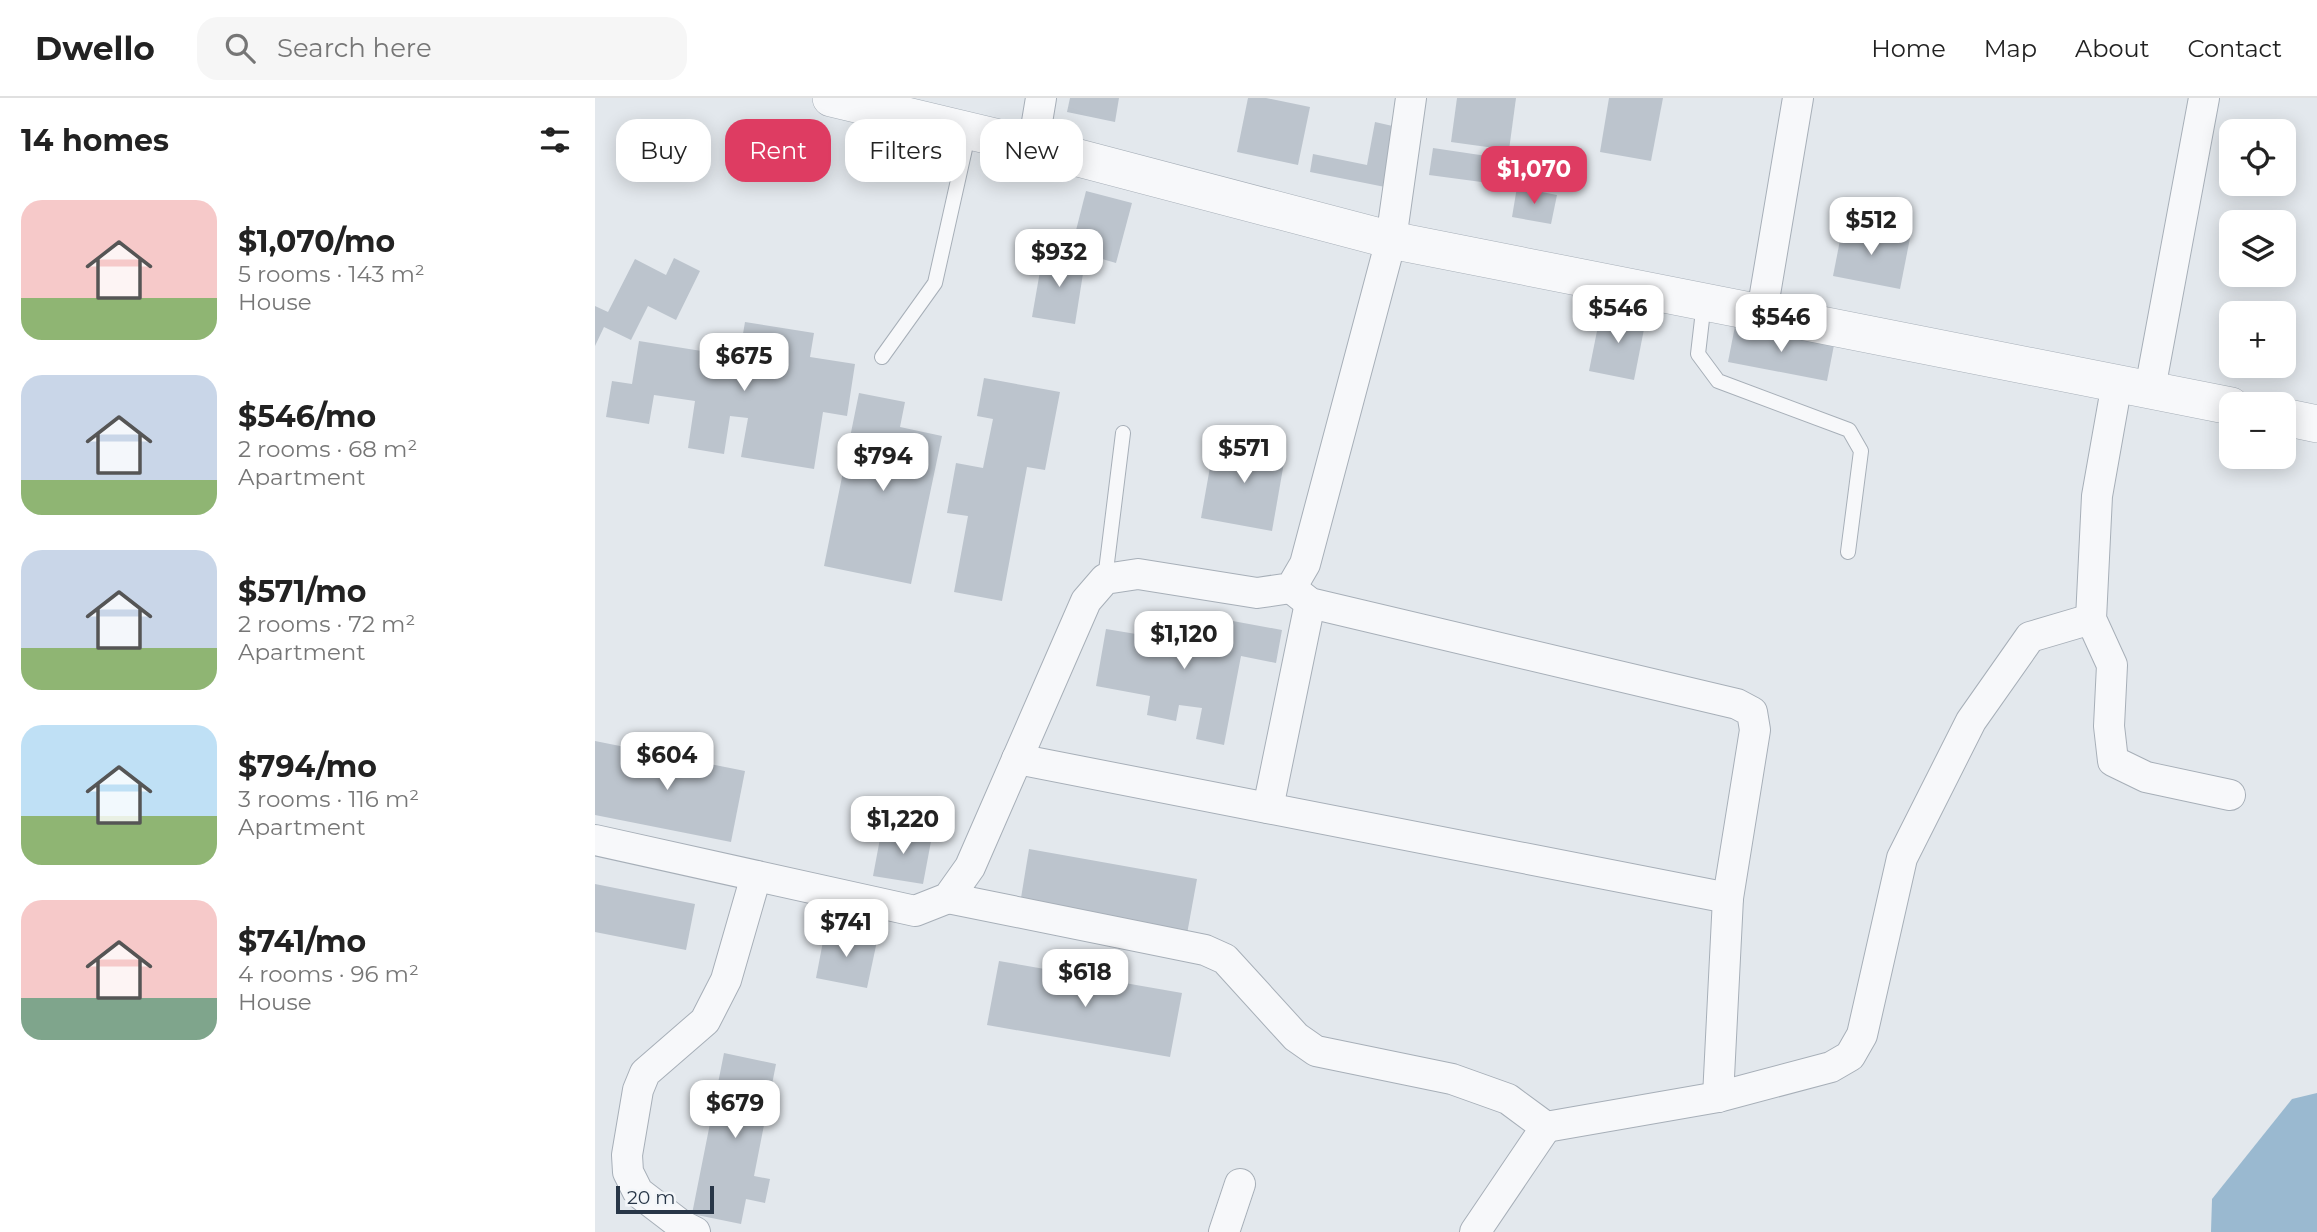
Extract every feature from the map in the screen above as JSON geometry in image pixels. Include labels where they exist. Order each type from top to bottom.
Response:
[{"type":"street","points":[[831,98],[980,134]]},
{"type":"street","points":[[1038,119],[1041,98]]},
{"type":"street","points":[[1268,808],[1305,564],[1391,240],[1411,98]]},
{"type":"street","points":[[1762,312],[1798,98]]},
{"type":"street","points":[[2204,98],[2134,386],[2097,496],[2091,619],[2112,665],[2109,726],[2113,761],[2146,777],[2230,795]]},
{"type":"street","points":[[1083,159],[1391,240],[2219,404]]},
{"type":"street","points":[[2296,420],[2317,424]]},
{"type":"street","points":[[948,898],[970,867],[1086,601],[1105,579],[1138,574],[1257,593],[1301,595],[1737,704],[1752,712],[1755,730],[1728,898],[1718,1097]]},
{"type":"street","points":[[1475,1232],[1546,1127],[1718,1097],[1831,1068],[1850,1056],[1861,1035],[1902,858],[1971,721],[2031,637],[2091,619]]},
{"type":"street","points":[[1017,759],[1728,898]]},
{"type":"street","points":[[595,840],[915,911],[948,898],[1205,950],[1225,959],[1296,1037],[1316,1051],[1452,1079],[1509,1099],[1546,1127]]},
{"type":"street","points":[[695,1232],[681,1225],[638,1192],[628,1172],[627,1155],[638,1090],[645,1073],[705,1021],[726,980],[756,876]]},
{"type":"street","points":[[1224,1232],[1240,1184]]},
{"type":"lane","points":[[882,357],[935,283],[969,131]]},
{"type":"lane","points":[[1704,300],[1698,355],[1718,381],[1849,430],[1861,450],[1848,552]]},
{"type":"lane","points":[[1105,579],[1123,433]]},
{"type":"water","points":[[2317,1093],[2317,1232],[2211,1232],[2212,1199],[2292,1099]]},
{"type":"building","points":[[1070,98],[1119,98],[1115,122],[1067,112]]},
{"type":"building","points":[[1248,98],[1266,98],[1310,107],[1298,165],[1237,152]]},
{"type":"building","points":[[1457,98],[1516,98],[1509,150],[1451,142]]},
{"type":"building","points":[[1609,98],[1663,98],[1651,161],[1600,152]]},
{"type":"building","points":[[1375,122],[1397,127],[1385,187],[1310,172],[1313,154],[1367,165]]},
{"type":"building","points":[[1433,148],[1507,159],[1504,185],[1429,175]]},
{"type":"building","points":[[1517,187],[1557,195],[1551,224],[1512,217]]},
{"type":"building","points":[[1086,191],[1132,203],[1116,263],[1071,250]]},
{"type":"building","points":[[1843,225],[1910,238],[1900,289],[1833,276]]},
{"type":"building","points":[[1043,254],[1085,261],[1075,324],[1032,317]]},
{"type":"building","points":[[674,258],[700,271],[676,320],[648,306],[631,340],[604,327],[595,346],[595,306],[608,312],[635,259],[666,275]]},
{"type":"building","points":[[1601,311],[1646,319],[1634,380],[1589,371]]},
{"type":"building","points":[[745,322],[814,333],[810,357],[855,364],[847,416],[823,412],[814,469],[741,457],[748,418],[730,416],[724,454],[688,448],[695,401],[654,395],[649,424],[606,417],[612,381],[632,384],[639,341],[739,357]]},
{"type":"building","points":[[1735,326],[1834,345],[1827,381],[1728,362]]},
{"type":"building","points":[[984,378],[1060,392],[1045,470],[1027,467],[1002,601],[954,592],[968,516],[947,513],[956,463],[983,468],[993,419],[977,416]]},
{"type":"building","points":[[859,393],[905,402],[900,427],[942,436],[911,584],[824,566]]},
{"type":"building","points":[[1215,439],[1286,451],[1272,531],[1201,518]]},
{"type":"building","points":[[1139,617],[1166,622],[1161,646],[1216,656],[1222,619],[1282,630],[1276,663],[1241,656],[1224,745],[1196,739],[1202,708],[1179,705],[1176,721],[1147,715],[1150,696],[1096,686],[1106,629],[1136,634]]},
{"type":"building","points":[[595,741],[745,771],[731,842],[595,815]]},
{"type":"building","points":[[882,828],[932,836],[923,884],[873,876]]},
{"type":"building","points":[[1029,849],[1197,879],[1187,934],[1020,904]]},
{"type":"building","points":[[595,884],[695,904],[686,950],[595,932]]},
{"type":"building","points":[[825,931],[877,941],[867,988],[816,978]]},
{"type":"building","points":[[999,961],[1182,993],[1170,1057],[987,1025]]},
{"type":"building","points":[[724,1053],[776,1064],[754,1176],[770,1179],[765,1203],[746,1199],[741,1224],[692,1214]]}]
